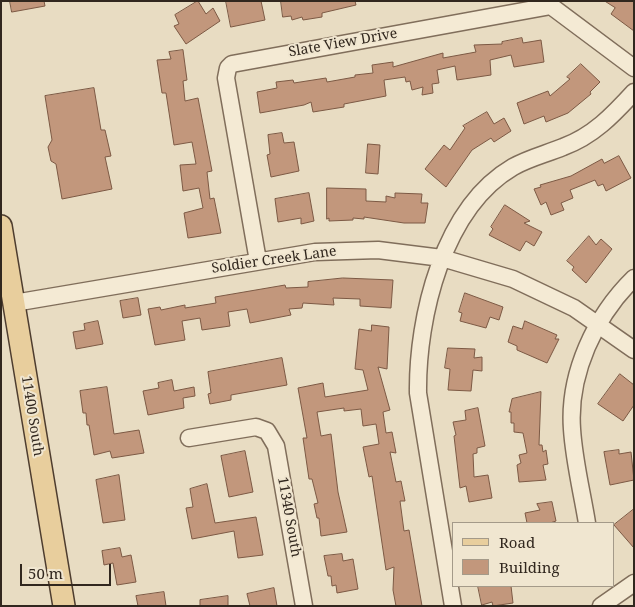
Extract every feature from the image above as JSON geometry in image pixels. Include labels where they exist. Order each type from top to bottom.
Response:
[{"type":"main road","name":"11400 South","points":[[1,226],[64,606]]},
{"type":"street","name":"Slate View Drive","points":[[258,261],[226,78],[228,68],[232,64],[551,6],[634,68]]},
{"type":"street","points":[[453,606],[418,393],[419,357],[424,322],[442,258],[465,212],[492,181],[526,160],[562,148],[593,132],[612,117],[634,92]]},
{"type":"street","name":"Soldier Creek Lane","points":[[14,303],[315,252],[357,249],[399,251],[442,258],[495,272],[532,286],[599,324],[634,350]]},
{"type":"street","points":[[587,522],[573,444],[572,412],[581,364],[599,324],[611,304],[634,278]]},
{"type":"street","name":"11340 South","points":[[189,438],[250,428],[267,432],[276,446],[304,606]]},
{"type":"street","points":[[601,606],[615,590],[634,583]]},
{"type":"building","points":[[10,1],[44,1],[45,6],[12,12]]},
{"type":"building","points":[[198,1],[206,14],[213,8],[220,21],[186,44],[174,26],[179,24],[175,15]]},
{"type":"building","points":[[226,1],[261,1],[265,20],[231,27]]},
{"type":"building","points":[[281,1],[355,1],[356,5],[322,13],[322,17],[303,20],[302,17],[292,20],[291,16],[283,17]]},
{"type":"building","points":[[605,1],[634,1],[634,31],[611,14],[615,8]]},
{"type":"building","points":[[522,38],[523,43],[541,40],[544,62],[514,67],[511,55],[490,60],[491,75],[457,80],[455,66],[437,70],[439,83],[432,84],[433,93],[422,95],[423,87],[412,90],[410,81],[406,82],[405,77],[384,80],[386,96],[344,104],[344,107],[313,112],[311,102],[260,113],[257,92],[277,88],[276,82],[293,80],[294,83],[326,78],[327,82],[355,77],[355,75],[373,73],[372,65],[393,62],[393,67],[443,53],[443,58],[476,52],[474,45],[502,44],[502,42]]},
{"type":"building","points":[[183,50],[187,80],[183,81],[185,101],[198,98],[212,171],[207,172],[210,199],[214,198],[221,233],[188,238],[184,213],[203,208],[199,188],[183,191],[180,165],[196,164],[192,142],[174,145],[166,93],[162,93],[157,60],[171,59],[169,52]]},
{"type":"building","points":[[581,64],[600,82],[590,92],[591,94],[568,113],[546,122],[544,116],[524,124],[517,103],[548,91],[550,96],[570,79],[567,77]]},
{"type":"building","points":[[94,88],[101,130],[105,130],[111,156],[105,157],[112,189],[62,199],[56,164],[51,161],[48,147],[52,140],[45,96]]},
{"type":"building","points":[[487,112],[494,124],[504,118],[511,131],[494,142],[491,138],[472,150],[446,187],[425,169],[444,145],[450,150],[465,128],[463,126]]},
{"type":"building","points":[[282,133],[284,143],[294,142],[299,171],[271,177],[267,155],[270,154],[268,135]]},
{"type":"building","points":[[368,144],[380,145],[378,174],[366,173]]},
{"type":"building","points":[[619,156],[631,178],[606,191],[603,184],[598,186],[595,180],[570,190],[573,198],[561,203],[564,210],[551,215],[546,202],[541,205],[534,189],[541,187],[540,185],[571,176],[602,159],[604,163]]},
{"type":"building","points":[[327,188],[366,189],[366,201],[386,202],[386,196],[395,198],[395,193],[422,194],[421,203],[428,203],[425,223],[404,223],[364,217],[364,219],[353,218],[353,220],[329,221],[329,218],[327,219]]},
{"type":"building","points":[[309,193],[314,221],[301,224],[301,218],[278,222],[275,199]]},
{"type":"building","points":[[505,205],[530,221],[524,223],[542,232],[534,246],[526,241],[520,251],[489,235],[493,229],[491,227]]},
{"type":"building","points":[[589,236],[596,245],[601,239],[612,249],[586,283],[572,270],[574,267],[567,261]]},
{"type":"building","points":[[343,278],[393,280],[391,308],[360,306],[360,299],[333,298],[334,305],[303,303],[302,308],[289,309],[291,315],[250,323],[247,309],[228,312],[230,326],[202,330],[200,318],[182,321],[185,340],[155,345],[148,309],[160,307],[161,310],[185,305],[185,308],[216,303],[215,297],[285,285],[286,288],[308,287],[308,282]]},
{"type":"building","points":[[465,293],[503,307],[499,320],[490,317],[486,328],[460,321],[462,313],[459,312]]},
{"type":"building","points":[[138,298],[141,315],[123,318],[120,301]]},
{"type":"building","points":[[98,321],[103,344],[76,349],[73,332],[85,330],[84,324]]},
{"type":"building","points":[[525,321],[557,335],[555,339],[559,339],[547,363],[517,350],[517,346],[508,342],[513,326],[522,329]]},
{"type":"building","points":[[372,325],[389,327],[387,369],[378,367],[390,410],[383,412],[386,433],[392,432],[396,453],[390,452],[396,482],[401,481],[405,501],[400,501],[404,531],[409,530],[422,606],[396,606],[393,590],[394,567],[386,570],[372,476],[369,477],[363,447],[379,444],[376,424],[363,426],[361,409],[344,411],[344,408],[317,412],[321,436],[331,434],[338,492],[347,532],[321,536],[319,518],[317,518],[314,504],[318,503],[312,479],[309,479],[303,438],[307,438],[298,388],[323,383],[325,397],[368,390],[363,370],[355,369],[359,329],[371,331]]},
{"type":"building","points":[[448,348],[475,349],[474,358],[482,357],[482,371],[473,370],[471,391],[448,390],[450,369],[445,368]]},
{"type":"building","points":[[282,358],[287,385],[231,395],[231,400],[210,404],[208,394],[211,393],[208,372]]},
{"type":"building","points":[[620,374],[634,385],[634,405],[623,421],[598,404]]},
{"type":"building","points":[[172,380],[174,391],[194,387],[195,396],[183,398],[184,408],[148,415],[143,391],[159,388],[158,383]]},
{"type":"building","points":[[107,387],[114,434],[139,430],[144,453],[112,458],[110,451],[94,455],[86,413],[83,413],[80,391]]},
{"type":"building","points":[[541,392],[539,445],[542,445],[543,452],[546,450],[548,464],[543,465],[546,480],[519,482],[517,465],[521,463],[519,455],[527,453],[523,433],[514,432],[514,423],[511,423],[511,412],[509,412],[512,399]]},
{"type":"building","points":[[478,408],[485,446],[477,448],[477,453],[473,454],[474,477],[488,475],[492,498],[469,502],[466,486],[460,488],[454,436],[456,435],[453,422],[466,420],[465,411]]},
{"type":"building","points":[[619,450],[619,454],[631,452],[634,480],[610,485],[604,452]]},
{"type":"building","points":[[245,451],[253,492],[229,497],[221,456]]},
{"type":"building","points":[[119,475],[125,520],[103,523],[96,480]]},
{"type":"building","points":[[207,484],[215,523],[256,517],[263,555],[238,558],[234,531],[192,539],[186,508],[193,507],[190,489]]},
{"type":"building","points":[[552,502],[556,521],[527,522],[525,513],[540,510],[537,504]]},
{"type":"building","points":[[634,509],[634,548],[615,526]]},
{"type":"building","points":[[120,548],[122,557],[131,555],[136,582],[117,585],[113,563],[104,565],[102,551]]},
{"type":"building","points":[[342,554],[343,561],[353,559],[358,589],[337,593],[336,585],[332,586],[331,576],[328,576],[324,556]]},
{"type":"building","points":[[478,587],[511,587],[513,603],[493,606],[492,602],[482,605]]},
{"type":"building","points":[[274,588],[277,606],[250,606],[247,594]]},
{"type":"building","points":[[164,592],[166,606],[138,606],[136,596]]},
{"type":"building","points":[[228,596],[228,606],[200,606],[200,600]]}]
